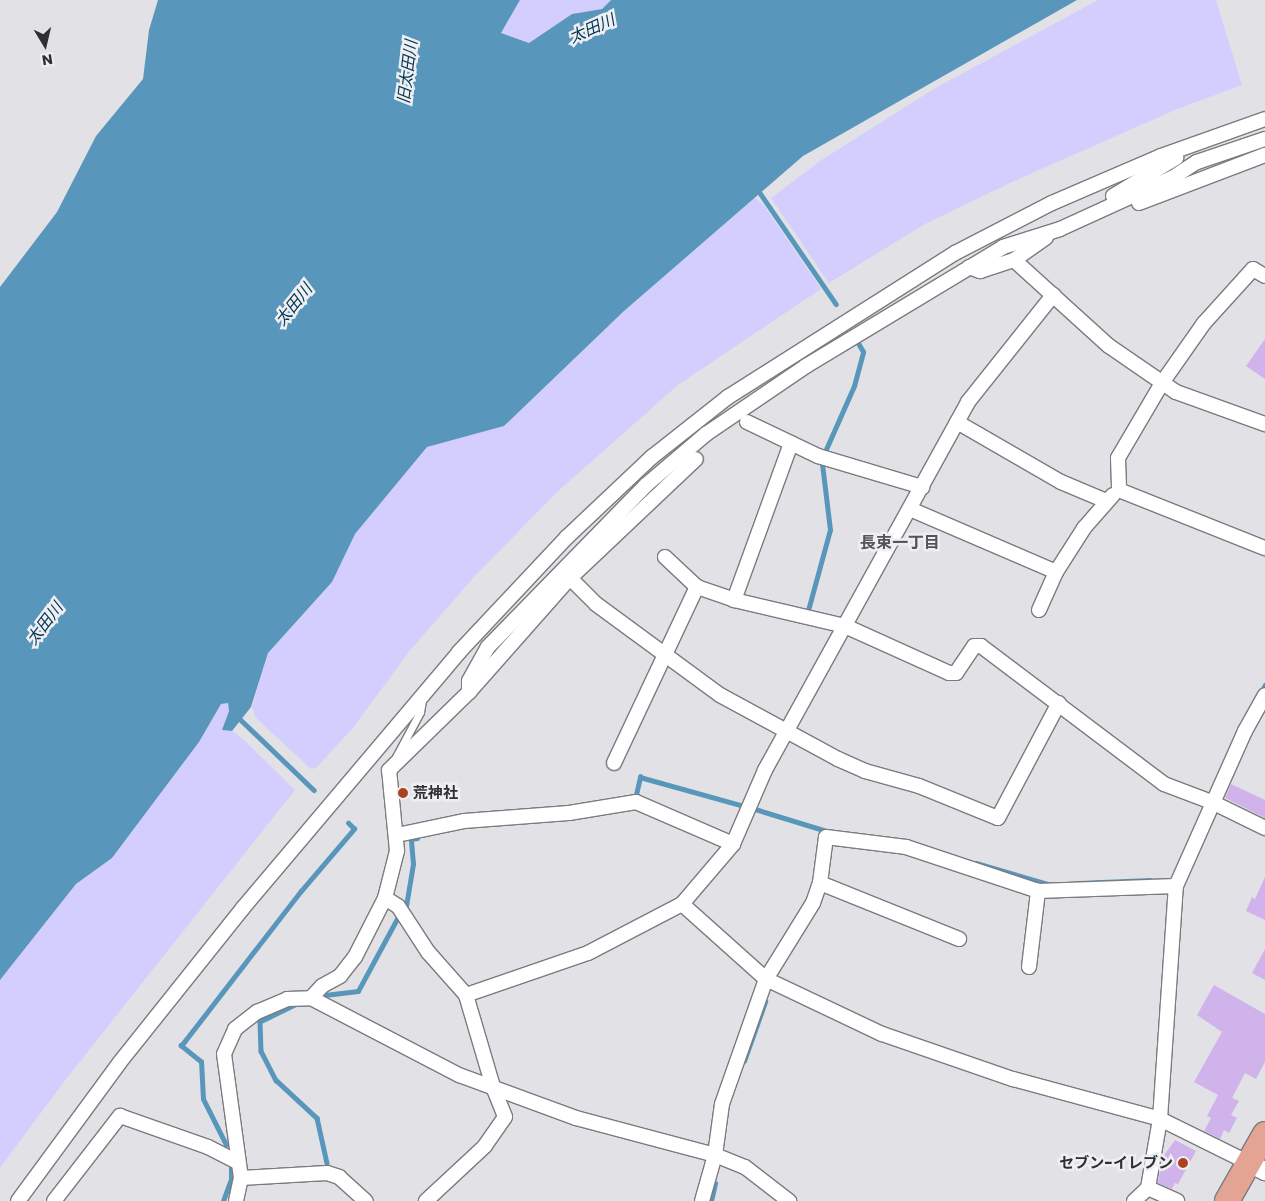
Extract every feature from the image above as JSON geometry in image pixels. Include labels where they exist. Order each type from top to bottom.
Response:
[{"type":"highway","points":[[1228,1201],[1257,1167],[1265,1134]]},
{"type":"street","points":[[18,1201],[120,1062],[243,908],[423,695],[567,537],[652,456],[728,397],[955,253],[1052,203],[1199,142],[1265,119]]},
{"type":"street","points":[[469,692],[469,681],[488,647],[646,485],[706,434],[806,366],[1003,247],[1060,229],[1172,178],[1197,162],[1265,139]]},
{"type":"street","points":[[969,267],[980,271],[1014,260],[1199,142]]},
{"type":"street","points":[[1197,162],[1239,164],[1265,146]]},
{"type":"street","points":[[1139,203],[1265,155]]},
{"type":"street","points":[[1014,260],[1109,346],[1176,392],[1265,424]]},
{"type":"street","points":[[1119,490],[1118,458],[1162,382],[1204,323],[1253,269],[1265,276]]},
{"type":"street","points":[[466,995],[588,953],[682,904],[733,844],[765,770],[968,402],[1052,295]]},
{"type":"street","points":[[747,422],[818,456],[922,487]]},
{"type":"street","points":[[957,422],[1061,482],[1106,501]]},
{"type":"street","points":[[734,600],[792,443]]},
{"type":"street","points":[[311,998],[322,986],[340,976],[355,957],[386,898],[397,851],[397,835],[389,770],[469,692],[570,578],[696,459]]},
{"type":"street","points":[[1039,610],[1056,572],[1084,528],[1106,501],[1119,490]]},
{"type":"street","points":[[1119,490],[1265,548]]},
{"type":"street","points":[[910,509],[1056,572]]},
{"type":"street","points":[[665,557],[697,587],[734,600],[845,626],[949,673],[956,673],[974,646],[981,646],[1164,784],[1214,803],[1265,828]]},
{"type":"street","points":[[570,578],[596,604],[720,695],[865,771],[919,786],[998,818],[1059,703]]},
{"type":"street","points":[[614,762],[697,587]]},
{"type":"street","points":[[1134,1201],[1148,1188],[1160,1119],[1176,886],[1265,695]]},
{"type":"street","points":[[397,835],[464,821],[569,813],[636,802],[733,844]]},
{"type":"street","points":[[702,1201],[715,1155],[722,1104],[766,979],[813,903],[820,883],[826,837],[906,847],[1038,891],[1176,886]]},
{"type":"street","points":[[820,883],[959,939]]},
{"type":"street","points":[[1029,967],[1038,891]]},
{"type":"street","points":[[386,898],[398,906],[428,952],[466,995],[493,1088],[505,1117],[485,1146],[426,1201]]},
{"type":"street","points":[[682,904],[766,979],[882,1034],[1013,1079],[1160,1119],[1257,1167]]},
{"type":"street","points":[[236,1201],[241,1178],[224,1054],[235,1029],[257,1012],[287,999],[311,998],[459,1075],[576,1118],[715,1155],[745,1167],[789,1201]]},
{"type":"street","points":[[54,1201],[120,1116],[208,1147],[238,1162]]},
{"type":"street","points":[[241,1178],[327,1173],[340,1177],[366,1201]]},
{"type":"street","points":[[1148,1188],[1177,1201]]},
{"type":"lane","points":[[389,770],[420,712],[423,695]]},
{"type":"shaded area","points":[[520,0],[611,0],[602,9],[572,14],[529,43],[501,33]]},
{"type":"shaded area","points":[[1098,0],[1216,0],[1242,85],[1175,110],[1010,183],[925,224],[829,283],[771,198],[820,161],[932,90]]},
{"type":"shaded area","points":[[755,198],[763,204],[821,289],[678,385],[556,493],[472,579],[408,653],[353,728],[316,768],[311,769],[256,718],[252,707],[268,653],[332,582],[355,534],[427,447],[504,426],[624,311]]},
{"type":"shaded area","points":[[228,703],[229,711],[222,730],[232,731],[242,738],[295,790],[63,1083],[0,1168],[0,980],[76,884],[112,858],[199,742],[221,704]]},
{"type":"water","points":[[158,0],[520,0],[501,33],[529,43],[572,14],[602,9],[611,0],[1077,0],[803,156],[624,311],[504,426],[427,447],[355,534],[332,582],[268,653],[251,707],[232,731],[222,730],[229,711],[228,703],[221,704],[199,742],[112,858],[76,884],[0,980],[0,287],[57,212],[96,136],[143,79],[149,30]]},
{"type":"building","points":[[1265,339],[1265,379],[1246,366]]},
{"type":"building","points":[[1231,784],[1265,800],[1265,818],[1225,798]]},
{"type":"building","points":[[1265,877],[1265,920],[1246,911],[1252,897],[1255,899]]},
{"type":"building","points":[[1265,949],[1265,980],[1252,973]]},
{"type":"building","points":[[1214,985],[1265,1014],[1265,1062],[1256,1079],[1245,1073],[1232,1098],[1239,1101],[1231,1115],[1237,1118],[1229,1133],[1224,1130],[1220,1139],[1204,1131],[1211,1118],[1207,1116],[1218,1095],[1194,1082],[1222,1032],[1197,1015]]},
{"type":"building","points":[[1175,1140],[1196,1151],[1178,1184],[1175,1183],[1172,1189],[1158,1183],[1162,1158]]},
{"type":"waterway","points":[[758,190],[836,304]]},
{"type":"waterway","points":[[824,454],[854,386],[863,352],[859,345]]},
{"type":"waterway","points":[[807,614],[830,530],[822,464]]},
{"type":"waterway","points":[[1260,694],[1265,685]]},
{"type":"waterway","points":[[241,720],[314,790]]},
{"type":"waterway","points":[[635,799],[640,777],[744,806]]},
{"type":"waterway","points":[[752,808],[830,832]]},
{"type":"waterway","points":[[226,1145],[203,1099],[201,1062],[181,1046],[301,891],[354,829],[348,823]]},
{"type":"waterway","points":[[406,906],[413,864],[411,839],[417,838]]},
{"type":"waterway","points":[[976,863],[1048,884]]},
{"type":"waterway","points":[[1078,883],[1150,880]]},
{"type":"waterway","points":[[325,995],[358,991],[398,917]]},
{"type":"waterway","points":[[744,1061],[765,1002]]},
{"type":"waterway","points":[[297,1004],[260,1022],[261,1051],[276,1080],[317,1118],[327,1163]]},
{"type":"waterway","points":[[223,1201],[231,1179],[231,1168]]},
{"type":"waterway","points":[[711,1201],[715,1183]]},
{"type":"place","name":"荒神社","points":[[403,793]]},
{"type":"place","name":"セブン-イレブン","points":[[1183,1163]]},
{"type":"district","name":"長束一丁目","points":[[900,543]]},
{"type":"water label","name":"太田川","points":[[592,29]]},
{"type":"water label","name":"旧太田川","points":[[408,72]]},
{"type":"water label","name":"太田川","points":[[294,305]]},
{"type":"water label","name":"太田川","points":[[45,624]]}]
